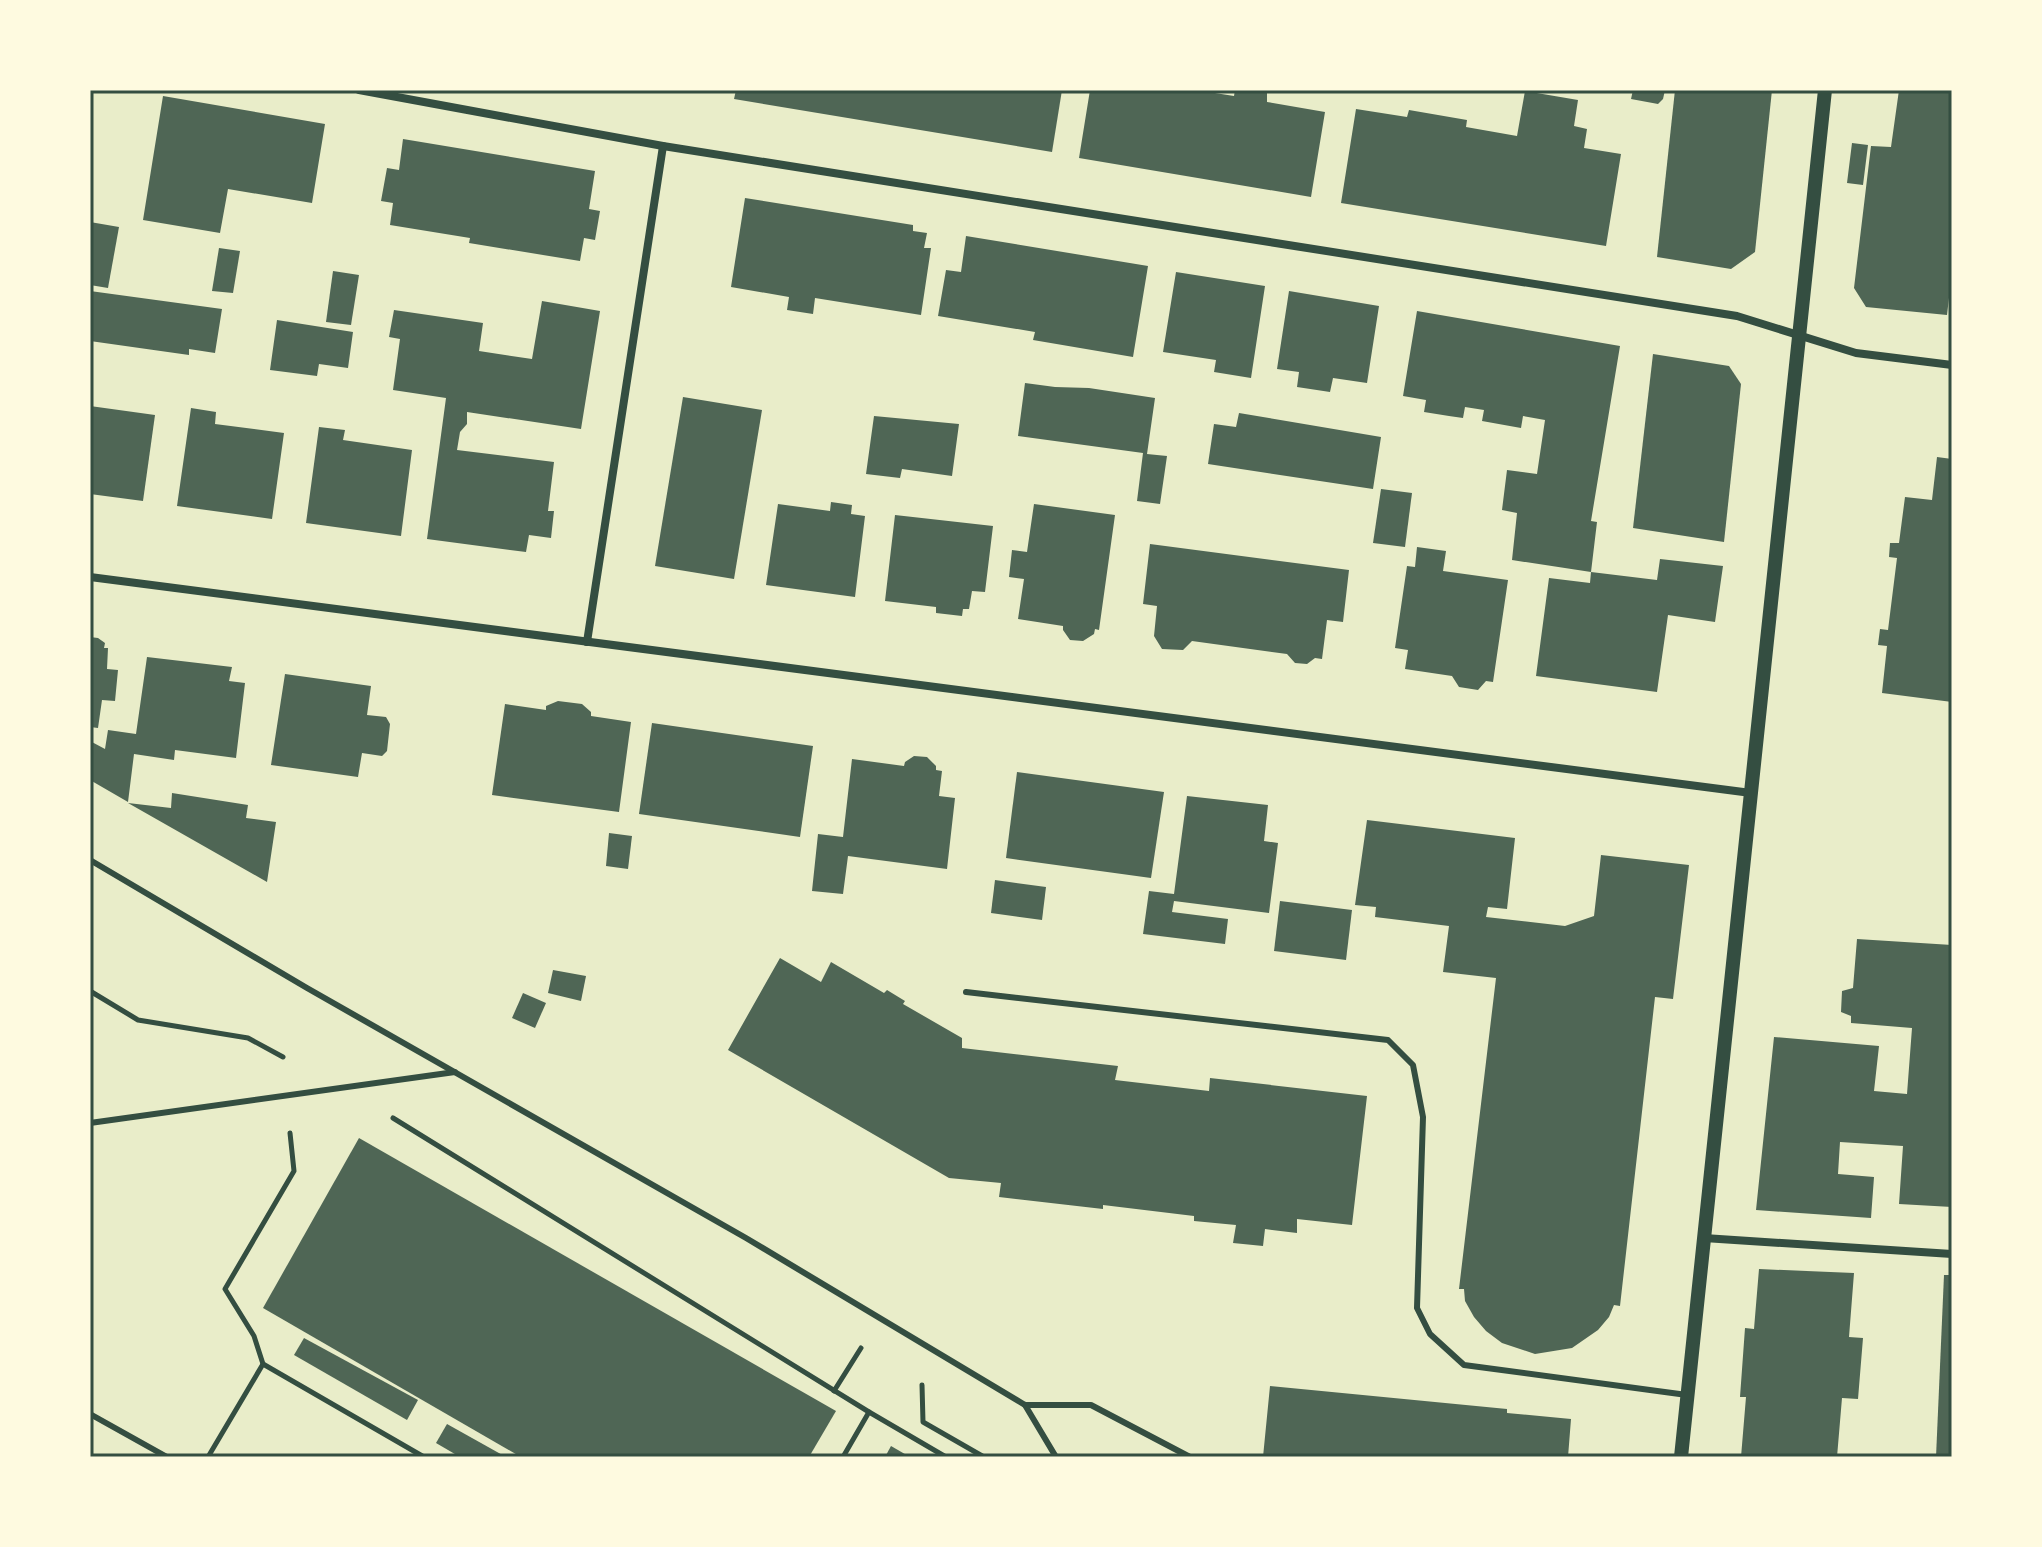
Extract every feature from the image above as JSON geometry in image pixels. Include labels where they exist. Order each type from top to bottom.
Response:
[{"type":"street","points":[[359,90],[663,146],[1737,316],[1856,353],[1952,365]]},
{"type":"street","points":[[1681,1457],[1825,90]]},
{"type":"street","points":[[587,642],[663,146]]},
{"type":"street","points":[[90,577],[1751,793]]},
{"type":"street","points":[[1704,1238],[1952,1254]]},
{"type":"lane","points":[[90,860],[746,1238],[1025,1405],[1056,1457]]},
{"type":"lane","points":[[966,992],[1388,1040],[1413,1065],[1423,1117],[1417,1308],[1430,1334],[1464,1365],[1687,1395]]},
{"type":"lane","points":[[90,1123],[456,1072]]},
{"type":"lane","points":[[1025,1405],[1091,1405],[1190,1457]]},
{"type":"lane","points":[[90,1414],[167,1457]]},
{"type":"path","points":[[90,991],[138,1020],[248,1038],[288,1060]]},
{"type":"path","points":[[391,1118],[946,1457]]},
{"type":"path","points":[[290,1133],[294,1171],[225,1289],[254,1336],[263,1364],[423,1457]]},
{"type":"path","points":[[208,1457],[263,1364]]},
{"type":"path","points":[[843,1457],[869,1412]]},
{"type":"building","points":[[736,90],[1062,90],[1052,152],[734,99]]},
{"type":"building","points":[[1090,90],[1196,90],[1234,96],[1235,90],[1267,90],[1267,102],[1325,112],[1311,197],[1079,158]]},
{"type":"building","points":[[1633,90],[1665,90],[1658,104],[1631,99]]},
{"type":"building","points":[[1675,90],[1772,90],[1755,252],[1731,269],[1657,257]]},
{"type":"building","points":[[1899,90],[1952,90],[1952,272],[1947,315],[1866,307],[1854,288],[1871,146],[1891,147]]},
{"type":"building","points":[[1525,91],[1578,100],[1574,126],[1587,129],[1584,148],[1621,154],[1606,246],[1341,203],[1356,109],[1407,117],[1409,110],[1467,120],[1466,127],[1517,136]]},
{"type":"building","points":[[163,96],[325,124],[312,203],[228,189],[220,233],[143,220]]},
{"type":"building","points":[[403,139],[595,171],[589,209],[600,211],[595,240],[584,238],[580,261],[469,243],[470,238],[390,225],[393,203],[381,201],[387,168],[399,170]]},
{"type":"building","points":[[1852,143],[1868,145],[1863,185],[1847,183]]},
{"type":"building","points":[[745,198],[913,225],[913,231],[927,233],[924,248],[931,248],[921,315],[815,298],[813,314],[787,310],[789,297],[731,287]]},
{"type":"building","points":[[90,222],[119,227],[108,288],[90,285]]},
{"type":"building","points":[[966,236],[1148,266],[1133,357],[1033,340],[1035,332],[938,316],[946,270],[961,272]]},
{"type":"building","points":[[219,248],[240,251],[233,293],[212,291]]},
{"type":"building","points":[[333,271],[359,275],[351,325],[326,322]]},
{"type":"building","points":[[1176,272],[1265,286],[1251,378],[1214,372],[1216,360],[1163,352]]},
{"type":"building","points":[[90,291],[222,309],[215,353],[189,349],[189,355],[90,341]]},
{"type":"building","points":[[1289,291],[1379,306],[1367,383],[1333,378],[1330,392],[1297,387],[1299,372],[1277,369]]},
{"type":"building","points":[[542,301],[600,311],[581,429],[467,412],[467,424],[460,432],[457,450],[554,462],[548,511],[554,511],[551,538],[529,535],[526,552],[427,539],[446,398],[393,390],[400,339],[389,337],[394,310],[483,323],[479,351],[532,359]]},
{"type":"building","points":[[1417,311],[1620,346],[1591,521],[1597,522],[1591,572],[1512,560],[1517,513],[1502,510],[1507,470],[1537,474],[1545,420],[1523,416],[1521,428],[1482,421],[1484,410],[1465,407],[1463,418],[1424,412],[1426,400],[1403,396]]},
{"type":"building","points":[[277,320],[353,332],[348,368],[319,364],[317,376],[270,370]]},
{"type":"building","points":[[1653,354],[1729,366],[1741,384],[1724,542],[1633,528]]},
{"type":"building","points":[[1025,383],[1155,398],[1147,454],[1167,456],[1160,504],[1137,501],[1143,453],[1018,436]]},
{"type":"building","points":[[683,397],[762,410],[734,579],[655,566]]},
{"type":"building","points":[[90,406],[155,415],[143,501],[90,494]]},
{"type":"building","points":[[191,408],[216,412],[215,424],[284,433],[272,519],[177,506]]},
{"type":"building","points":[[1239,413],[1381,437],[1373,489],[1208,464],[1214,424],[1236,427]]},
{"type":"building","points":[[874,416],[959,424],[952,476],[902,469],[900,478],[866,474]]},
{"type":"building","points":[[319,427],[345,430],[343,440],[412,450],[401,536],[306,523]]},
{"type":"building","points":[[1937,457],[1952,459],[1952,702],[1882,693],[1887,646],[1878,645],[1880,629],[1888,630],[1897,558],[1889,557],[1890,543],[1899,543],[1905,497],[1932,500]]},
{"type":"building","points":[[1381,489],[1412,493],[1405,547],[1373,543]]},
{"type":"building","points":[[831,502],[852,505],[851,514],[865,516],[855,597],[766,585],[778,504],[830,511]]},
{"type":"building","points":[[1034,504],[1115,515],[1099,630],[1095,629],[1094,634],[1083,641],[1070,640],[1063,626],[1018,619],[1024,579],[1009,577],[1012,550],[1027,552]]},
{"type":"building","points":[[895,515],[993,526],[985,592],[972,591],[969,609],[963,609],[962,616],[936,613],[936,607],[885,601]]},
{"type":"building","points":[[1150,544],[1349,570],[1343,622],[1327,620],[1322,659],[1315,658],[1307,664],[1295,663],[1287,654],[1192,641],[1183,650],[1162,649],[1154,636],[1157,606],[1143,604]]},
{"type":"building","points":[[1417,547],[1446,551],[1443,571],[1508,580],[1493,682],[1486,681],[1478,690],[1459,687],[1452,676],[1405,669],[1408,650],[1395,648],[1407,566],[1415,567]]},
{"type":"building","points":[[1660,559],[1723,566],[1715,622],[1668,615],[1657,692],[1536,676],[1549,578],[1590,583],[1591,572],[1657,580]]},
{"type":"building","points":[[90,637],[98,638],[105,643],[104,648],[108,648],[107,669],[118,670],[115,701],[102,700],[98,728],[90,727]]},
{"type":"building","points":[[147,657],[232,667],[229,681],[245,683],[236,758],[175,750],[174,760],[134,754],[128,802],[90,780],[90,741],[105,749],[108,730],[136,734]]},
{"type":"building","points":[[285,674],[371,686],[367,715],[386,717],[390,724],[387,751],[382,756],[362,753],[358,777],[271,765]]},
{"type":"building","points":[[558,701],[582,704],[591,716],[631,722],[619,812],[492,795],[505,704],[546,710],[546,706]]},
{"type":"building","points":[[652,723],[813,746],[800,837],[639,814]]},
{"type":"building","points":[[914,756],[927,757],[936,770],[942,771],[939,796],[955,798],[947,869],[848,856],[843,894],[812,891],[818,834],[843,837],[852,759],[904,766]]},
{"type":"building","points":[[1017,772],[1164,792],[1151,878],[1006,858]]},
{"type":"building","points":[[172,793],[248,805],[246,818],[276,822],[267,882],[128,803],[171,808]]},
{"type":"building","points":[[1187,796],[1268,805],[1264,841],[1278,843],[1269,913],[1174,901],[1172,912],[1228,919],[1225,944],[1143,934],[1149,891],[1174,894]]},
{"type":"building","points":[[1367,820],[1515,838],[1507,909],[1488,907],[1486,917],[1565,926],[1594,916],[1601,855],[1689,865],[1673,999],[1655,997],[1620,1306],[1614,1305],[1598,1330],[1572,1348],[1535,1354],[1502,1343],[1474,1317],[1465,1301],[1464,1289],[1459,1289],[1496,978],[1443,972],[1449,926],[1375,917],[1376,907],[1355,905]]},
{"type":"building","points":[[609,833],[632,836],[628,869],[606,866]]},
{"type":"building","points":[[995,880],[1046,887],[1042,920],[991,913]]},
{"type":"building","points":[[1280,901],[1352,910],[1346,960],[1274,951]]},
{"type":"building","points":[[1857,939],[1952,945],[1952,1207],[1899,1204],[1903,1146],[1840,1142],[1838,1174],[1874,1177],[1871,1218],[1756,1210],[1774,1037],[1879,1046],[1874,1091],[1907,1094],[1912,1028],[1851,1023],[1851,1016],[1841,1012],[1842,991],[1853,988]]},
{"type":"building","points":[[780,958],[821,982],[831,962],[884,993],[887,990],[905,1001],[903,1004],[962,1038],[962,1048],[1118,1066],[1115,1080],[1209,1091],[1210,1078],[1367,1096],[1352,1225],[1297,1219],[1297,1233],[1265,1229],[1263,1246],[1233,1243],[1236,1225],[1194,1221],[1194,1216],[1103,1205],[1103,1209],[999,1197],[1001,1183],[949,1178],[728,1050]]},
{"type":"building","points":[[553,970],[586,976],[581,1001],[548,993]]},
{"type":"building","points":[[523,993],[546,1003],[535,1028],[512,1018]]},
{"type":"building","points":[[359,1138],[836,1411],[809,1457],[521,1457],[263,1308]]},
{"type":"building","points":[[1759,1269],[1854,1273],[1849,1337],[1863,1338],[1858,1399],[1842,1398],[1837,1457],[1741,1457],[1746,1397],[1740,1397],[1745,1328],[1754,1329]]},
{"type":"building","points":[[1944,1275],[1952,1275],[1952,1457],[1936,1457]]},
{"type":"building","points":[[304,1338],[418,1400],[407,1420],[294,1355]]},
{"type":"building","points":[[1270,1386],[1507,1409],[1507,1413],[1571,1419],[1568,1457],[1263,1457]]},
{"type":"building","points":[[447,1424],[506,1457],[460,1457],[436,1443]]},
{"type":"building","points":[[891,1446],[910,1457],[885,1457]]}]
